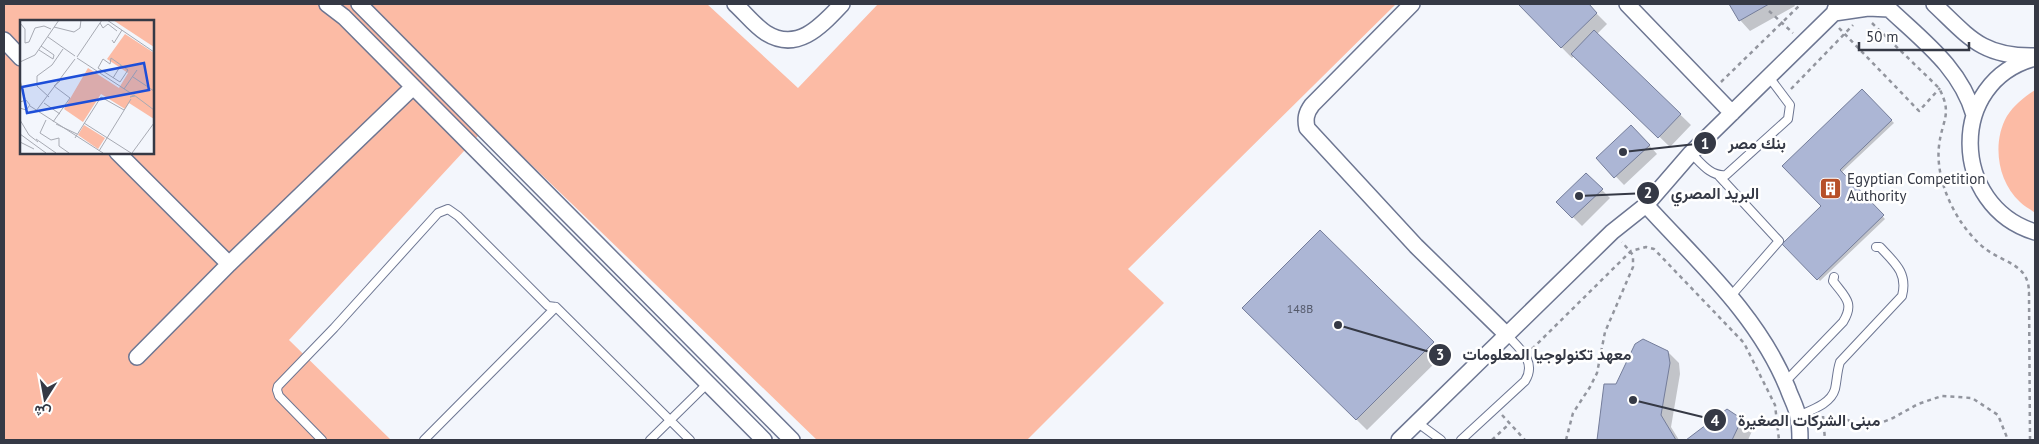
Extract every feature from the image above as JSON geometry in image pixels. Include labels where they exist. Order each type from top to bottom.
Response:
[{"type":"street","points":[[327,4],[344,17],[764,440]]},
{"type":"street","points":[[359,4],[792,440]]},
{"type":"street","points":[[735,4],[765,33],[776,38],[788,39],[800,38],[812,33],[842,4]]},
{"type":"street","points":[[1412,4],[1312,105],[1307,112],[1307,128],[1416,246],[1507,335]]},
{"type":"street","points":[[1627,4],[1732,113]]},
{"type":"street","points":[[1934,4],[1974,42],[1985,48],[2001,54],[2035,57]]},
{"type":"street","points":[[1399,440],[1612,232],[1646,205],[1692,153],[1833,12],[1886,6],[1955,73],[1967,94],[1974,115]]},
{"type":"street","points":[[4,40],[20,57]]},
{"type":"street","points":[[2032,233],[2002,213],[1982,191],[1974,173],[1970,154],[1970,134],[1974,115],[1983,98],[1995,82],[2010,69],[2035,57]]},
{"type":"street","points":[[136,357],[229,264],[413,88]]},
{"type":"street","points":[[118,154],[229,264]]},
{"type":"street","points":[[1646,205],[1730,297],[1764,344],[1785,382],[1798,416],[1800,440]]},
{"type":"lane","points":[[1718,176],[1726,176],[1730,173],[1788,119],[1790,105],[1768,77]]},
{"type":"lane","points":[[1692,153],[1712,173],[1718,176],[1779,241],[1730,297]]},
{"type":"lane","points":[[322,440],[279,396],[278,386],[438,214],[448,209],[452,210],[548,306],[556,307],[690,440]]},
{"type":"lane","points":[[1798,416],[1828,401],[1833,395],[1840,362],[1902,296],[1905,286],[1904,276],[1900,267],[1880,247],[1876,247]]},
{"type":"lane","points":[[1785,382],[1843,322],[1848,314],[1849,304],[1845,295],[1834,282],[1834,277]]},
{"type":"lane","points":[[424,440],[556,307]]},
{"type":"lane","points":[[1461,440],[1497,408],[1530,374],[1530,366],[1526,356],[1507,335]]},
{"type":"lane","points":[[650,440],[707,384]]},
{"type":"lane","points":[[1418,423],[1441,440]]},
{"type":"path","points":[[1711,91],[1801,4]]},
{"type":"path","points":[[1769,10],[1803,42]]},
{"type":"path","points":[[1833,12],[1845,34],[1919,111],[1955,73]]},
{"type":"path","points":[[1868,22],[1874,24],[1940,88],[1948,111],[1939,149],[1943,186],[1961,223],[1986,249],[2022,271],[2029,281],[2030,440]]},
{"type":"path","points":[[1784,96],[1853,25],[1858,23]]},
{"type":"path","points":[[1566,440],[1573,413],[1597,373],[1605,332],[1633,267],[1634,261],[1631,251],[1612,232]]},
{"type":"path","points":[[1526,356],[1631,251],[1646,247],[1654,249],[1744,344],[1775,405],[1780,440]]},
{"type":"path","points":[[2029,293],[2035,293]]},
{"type":"path","points":[[1824,423],[1843,418],[1859,424],[1873,426],[1893,418],[1918,404],[1942,396],[1972,398],[1998,415],[2008,440]]},
{"type":"path","points":[[1821,405],[1825,440]]},
{"type":"path","points":[[1497,408],[1509,424],[1525,440]]},
{"type":"path","points":[[1492,440],[1509,424]]},
{"type":"shaded area","points":[[4,4],[707,4],[798,88],[878,4],[1396,4],[1128,269],[1164,303],[1027,440],[817,440],[489,124],[289,340],[391,440],[4,440]]},
{"type":"shaded area","points":[[2035,90],[2035,213],[2020,202],[2006,183],[1999,161],[1998,149],[2002,126],[2007,116],[2027,95]]},
{"type":"building","points":[[1518,4],[1589,4],[1597,13],[1561,48]]},
{"type":"building","points":[[1729,4],[1769,4],[1739,21]]},
{"type":"building","points":[[1594,30],[1681,114],[1658,138],[1571,54]]},
{"type":"building","name":"Egyptian Competition Authority","points":[[1862,89],[1892,120],[1840,170],[1884,215],[1817,280],[1782,244],[1821,206],[1782,166]]},
{"type":"building","points":[[1631,125],[1650,145],[1614,178],[1596,158]]},
{"type":"building","points":[[1586,173],[1603,189],[1572,218],[1556,202]]},
{"type":"building","points":[[1320,230],[1434,342],[1356,420],[1242,308]]},
{"type":"building","points":[[1643,339],[1668,351],[1670,363],[1661,415],[1676,440],[1597,440],[1604,384],[1616,384],[1635,344]]},
{"type":"building","points":[[1727,409],[1742,419],[1732,440],[1686,440]]},
{"type":"place","name":"بنك مصر","points":[[1623,152]]},
{"type":"place","name":"Egyptian Competition Authority","points":[[1831,188]]},
{"type":"place","name":"البريد المصري","points":[[1579,196]]},
{"type":"place","name":"معهد تكنولوجيا المعلومات","points":[[1338,325]]},
{"type":"place","name":"مبنى الشركات الصغيرة","points":[[1633,400]]}]
